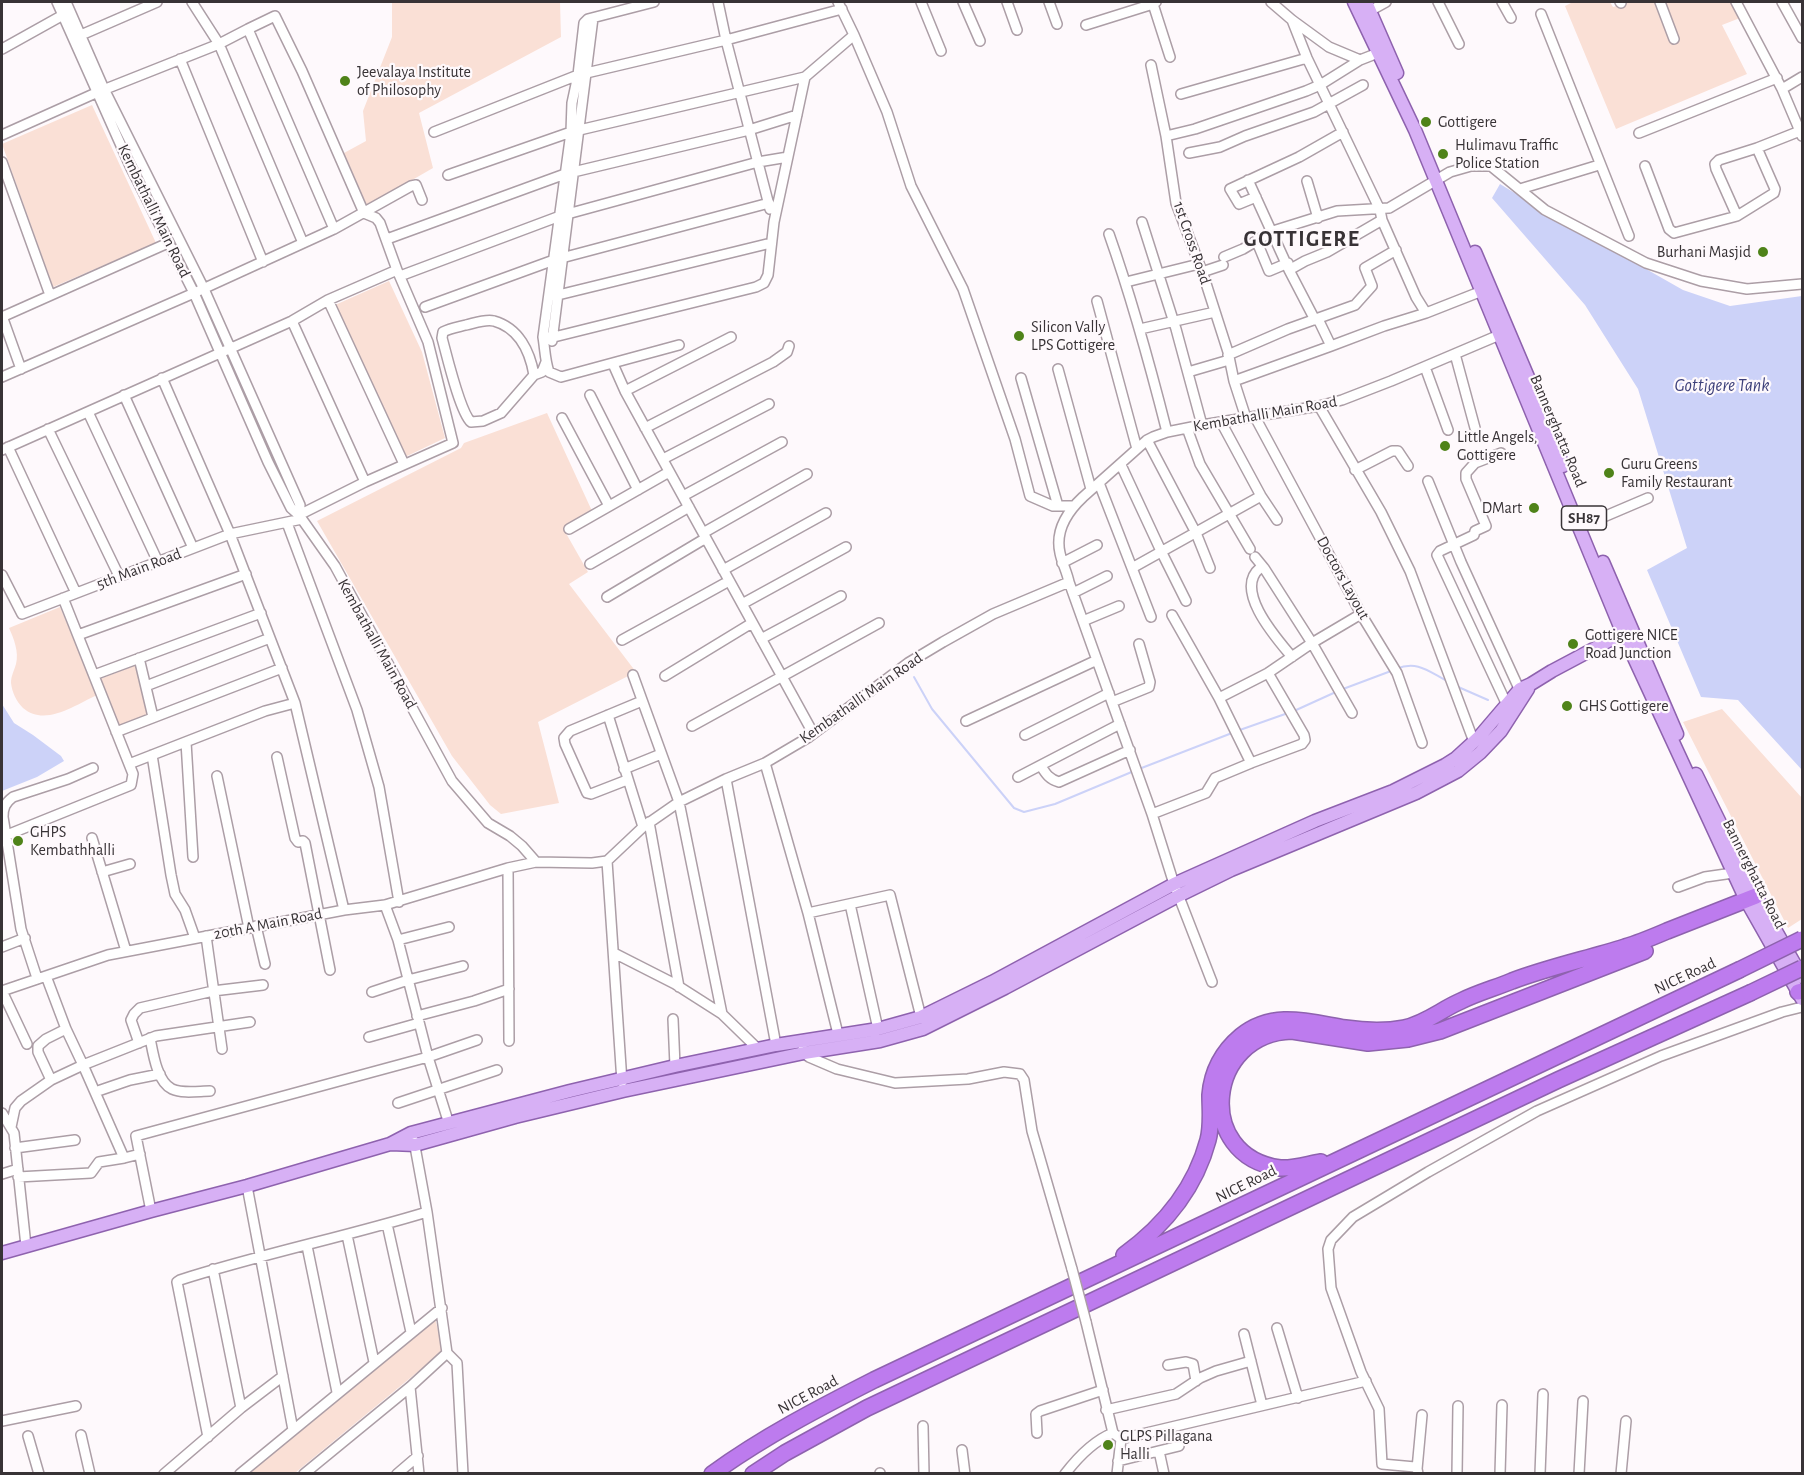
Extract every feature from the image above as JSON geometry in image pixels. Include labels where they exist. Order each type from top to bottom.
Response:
[{"type":"highway","points":[[1345,1157],[1283,1168],[1257,1160],[1239,1147],[1223,1120],[1221,1098],[1228,1069],[1260,1038],[1281,1031],[1368,1043],[1408,1039],[1440,1031],[1715,923],[1753,902]]},
{"type":"highway","points":[[1098,1275],[1143,1240],[1174,1209],[1184,1194],[1202,1160],[1208,1140],[1211,1125],[1210,1096],[1218,1063],[1232,1044],[1252,1029],[1263,1023],[1287,1019],[1367,1030],[1406,1028],[1461,1001],[1539,971],[1626,947],[1753,902]]},
{"type":"highway","name":"NICE Road","points":[[712,1473],[771,1436],[874,1380],[1803,939]]},
{"type":"highway","points":[[753,1473],[867,1408],[1537,1090],[1803,968]]},
{"type":"main road","name":"Bannerghatta Road","points":[[1354,2],[1366,9],[1504,333],[1627,631],[1733,873],[1753,902]]},
{"type":"main road","name":"Bannerghatta Road","points":[[1439,179],[1482,291],[1504,333],[1587,524],[1627,631],[1753,902],[1801,990]]},
{"type":"main road","points":[[2,1253],[390,1144],[515,1117],[622,1085],[675,1066],[776,1045],[803,1047],[838,1034],[878,1029],[921,1017],[1315,821],[1393,791],[1445,765],[1474,742],[1507,705],[1552,670],[1627,631]]},
{"type":"main road","points":[[413,1139],[449,1124],[530,1101],[622,1085],[803,1047],[880,1041],[923,1029],[1042,969],[1177,889],[1416,793],[1458,771],[1480,753],[1501,731],[1525,691]]},
{"type":"street","name":"Kembathalli Main Road","points":[[57,2],[199,291],[231,348],[300,505],[300,517]]},
{"type":"street","name":"Kembathalli Main Road","points":[[66,2],[81,35],[131,168],[168,243],[199,291],[220,353],[291,508],[335,566],[452,781],[488,823],[510,836],[536,862]]},
{"type":"street","points":[[81,35],[135,6],[157,2]]},
{"type":"street","points":[[192,2],[219,44],[303,243]]},
{"type":"street","points":[[654,2],[585,20],[584,23],[582,74],[572,103],[574,131],[565,214],[559,258],[549,298],[543,337],[549,372],[561,377],[679,345]]},
{"type":"street","points":[[718,2],[774,222]]},
{"type":"street","points":[[921,2],[941,51]]},
{"type":"street","points":[[963,2],[980,41]]},
{"type":"street","points":[[1007,2],[1017,30]]},
{"type":"street","points":[[1049,2],[1056,24]]},
{"type":"street","points":[[1271,2],[1329,47],[1360,60]]},
{"type":"street","points":[[1366,9],[1386,2]]},
{"type":"street","points":[[1438,2],[1459,44]]},
{"type":"street","points":[[1502,2],[1511,18]]},
{"type":"street","points":[[1660,2],[1674,39]]},
{"type":"street","points":[[1736,2],[1782,89],[1798,111],[1802,134],[1719,160],[1715,164],[1737,216]]},
{"type":"street","points":[[1782,2],[1803,38]]},
{"type":"street","points":[[1086,25],[1154,3],[1170,57]]},
{"type":"street","points":[[434,132],[582,74],[726,40],[840,5],[887,112],[911,186],[963,289],[1015,439],[1030,496],[1053,506],[1073,506]]},
{"type":"street","points":[[1540,14],[1629,236]]},
{"type":"street","points":[[2,49],[63,15]]},
{"type":"street","points":[[2,135],[101,90],[219,44],[275,16],[302,71],[364,213],[376,218],[387,239],[428,342],[442,338]]},
{"type":"street","points":[[1292,20],[1307,58],[1380,210],[1382,220],[1416,297],[1426,314]]},
{"type":"street","points":[[248,29],[334,229]]},
{"type":"street","points":[[448,176],[574,131],[805,77],[854,35]]},
{"type":"street","points":[[1166,136],[1204,126],[1320,85],[1360,60],[1383,51]]},
{"type":"street","points":[[1181,94],[1307,58]]},
{"type":"street","points":[[180,59],[263,262]]},
{"type":"street","name":"1st Cross Road","points":[[1151,65],[1166,136],[1176,203],[1201,268],[1229,357],[1234,381],[1251,418]]},
{"type":"street","points":[[543,337],[554,337],[756,287],[764,283],[768,275],[774,222],[805,77]]},
{"type":"street","points":[[1782,89],[1803,77]]},
{"type":"street","points":[[1639,133],[1777,78]]},
{"type":"street","points":[[1189,153],[1220,147],[1314,112],[1363,85]]},
{"type":"street","points":[[387,239],[569,173],[749,130],[797,115]]},
{"type":"street","points":[[1256,197],[1239,204],[1230,189],[1299,157],[1343,132]]},
{"type":"street","points":[[1645,166],[1671,231],[1674,232],[1737,216],[1774,193],[1775,189],[1758,148]]},
{"type":"street","points":[[76,593],[5,449],[292,321],[328,300],[399,273],[565,214],[758,162],[788,157]]},
{"type":"street","points":[[2,162],[50,295]]},
{"type":"street","points":[[1520,189],[1599,165]]},
{"type":"street","points":[[1126,282],[1158,274],[1201,268],[1223,261],[1273,231],[1337,211],[1389,208],[1450,172],[1471,166],[1491,166],[1545,210],[1646,263],[1701,281],[1746,289],[1803,284]]},
{"type":"street","points":[[1248,180],[1289,267],[1331,346]]},
{"type":"street","points":[[1307,181],[1318,218]]},
{"type":"street","points":[[2,377],[263,262],[334,229],[416,185],[422,200]]},
{"type":"street","points":[[425,307],[559,258],[769,203]]},
{"type":"street","points":[[1257,242],[1269,271],[1273,271],[1327,252],[1382,220]]},
{"type":"street","points":[[1142,222],[1174,322],[1202,425]]},
{"type":"street","points":[[1109,234],[1140,329],[1167,432]]},
{"type":"street","points":[[21,369],[2,316],[168,243]]},
{"type":"street","points":[[549,298],[771,243]]},
{"type":"street","points":[[1188,372],[1229,357],[1288,329],[1354,305],[1372,286],[1365,268],[1396,250]]},
{"type":"street","points":[[534,375],[531,358],[524,344],[511,331],[495,321],[485,321],[443,332],[442,338],[466,418],[471,422],[483,421],[501,413],[534,375],[542,372],[554,337],[559,295],[559,258]]},
{"type":"street","points":[[1234,381],[1384,326],[1426,314],[1482,291]]},
{"type":"street","points":[[328,300],[404,464]]},
{"type":"street","points":[[1097,301],[1137,449]]},
{"type":"street","points":[[1140,329],[1215,312]]},
{"type":"street","points":[[292,321],[365,482]]},
{"type":"street","name":"Kembathalli Main Road","points":[[607,861],[646,825],[679,802],[765,763],[813,733],[908,663],[993,614],[1069,582],[1059,546],[1059,537],[1065,518],[1073,506],[1147,440],[1167,432],[1202,425],[1319,406],[1365,392],[1504,333]]},
{"type":"street","points":[[625,391],[731,337]]},
{"type":"street","name":"5th Main Road","points":[[2,574],[22,614],[230,534],[287,523],[365,482],[453,443],[428,342]]},
{"type":"street","points":[[645,428],[773,363],[787,352],[789,346]]},
{"type":"street","points":[[1455,354],[1475,428]]},
{"type":"street","points":[[613,364],[645,428],[813,733]]},
{"type":"street","points":[[1425,367],[1448,430]]},
{"type":"street","points":[[1058,369],[1095,486],[1151,617]]},
{"type":"street","points":[[162,378],[230,534],[295,703],[344,910]]},
{"type":"street","points":[[1021,378],[1058,506]]},
{"type":"street","points":[[124,395],[194,548]]},
{"type":"street","points":[[590,395],[638,490]]},
{"type":"street","points":[[663,459],[769,404]]},
{"type":"street","points":[[1319,406],[1381,512],[1410,571],[1474,742]]},
{"type":"street","points":[[88,412],[158,562]]},
{"type":"street","points":[[562,418],[609,506]]},
{"type":"street","name":"Doctors Layout","points":[[1251,418],[1394,669],[1422,743]]},
{"type":"street","points":[[1221,422],[1261,496],[1278,520]]},
{"type":"street","points":[[1187,428],[1200,464],[1253,553],[1312,643],[1352,713]]},
{"type":"street","points":[[48,429],[119,576]]},
{"type":"street","points":[[1147,440],[1196,533],[1210,568]]},
{"type":"street","points":[[682,496],[782,442]]},
{"type":"street","points":[[1355,470],[1398,451],[1408,466]]},
{"type":"street","points":[[1501,453],[1475,463],[1466,473],[1486,524],[1475,531],[1474,535],[1440,551],[1437,555],[1507,705]]},
{"type":"street","points":[[1120,465],[1186,601]]},
{"type":"street","points":[[569,529],[669,472]]},
{"type":"street","points":[[607,597],[807,474]]},
{"type":"street","points":[[1428,481],[1454,544],[1525,691]]},
{"type":"street","points":[[1132,568],[1261,496]]},
{"type":"street","points":[[1587,524],[1648,498]]},
{"type":"street","points":[[590,564],[689,507]]},
{"type":"street","points":[[723,570],[826,513]]},
{"type":"street","points":[[287,523],[357,710],[379,787],[399,902]]},
{"type":"street","points":[[1062,563],[1097,545]]},
{"type":"street","points":[[742,604],[846,548]]},
{"type":"street","points":[[1264,568],[1255,572],[1251,590],[1262,618],[1292,657]]},
{"type":"street","points":[[78,635],[246,574]]},
{"type":"street","points":[[1073,593],[1107,576]]},
{"type":"street","points":[[622,640],[729,581]]},
{"type":"street","points":[[1069,582],[1212,982]]},
{"type":"street","points":[[761,639],[841,596]]},
{"type":"street","points":[[7,836],[131,785],[133,774],[63,598]]},
{"type":"street","points":[[1083,621],[1119,606]]},
{"type":"street","points":[[94,675],[261,613]]},
{"type":"street","points":[[1220,698],[1268,673],[1361,614]]},
{"type":"street","points":[[1172,615],[1220,698],[1251,763]]},
{"type":"street","points":[[665,676],[752,623]]},
{"type":"street","points":[[692,726],[879,623]]},
{"type":"street","points":[[146,686],[270,638]]},
{"type":"street","points":[[1024,735],[1110,697],[1149,687],[1150,682],[1139,644]]},
{"type":"street","points":[[139,658],[153,717]]},
{"type":"street","points":[[966,721],[1096,660]]},
{"type":"street","points":[[116,732],[282,668]]},
{"type":"street","points":[[1152,814],[1206,793],[1215,778],[1302,744],[1305,740],[1304,735],[1268,673]]},
{"type":"street","points":[[633,675],[679,802],[722,1014]]},
{"type":"street","points":[[627,780],[587,794],[564,738],[570,731],[642,701]]},
{"type":"street","points":[[129,764],[266,711],[295,703]]},
{"type":"street","points":[[608,716],[627,780],[646,825],[679,987]]},
{"type":"street","points":[[1018,777],[1120,724]]},
{"type":"street","points":[[186,742],[193,857]]},
{"type":"street","points":[[1041,765],[1046,776],[1059,782],[1130,750]]},
{"type":"street","points":[[624,769],[661,754]]},
{"type":"street","points":[[152,755],[175,894],[185,910],[195,938]]},
{"type":"street","points":[[277,757],[295,838],[298,842],[305,843],[330,970]]},
{"type":"street","points":[[765,763],[808,913],[838,1034]]},
{"type":"street","points":[[93,768],[8,801],[3,807],[7,836],[5,850],[13,875],[21,929],[124,1158]]},
{"type":"street","points":[[217,776],[253,927],[265,964]]},
{"type":"street","points":[[726,779],[776,1045]]},
{"type":"street","points":[[92,838],[126,951]]},
{"type":"street","points":[[536,862],[607,861],[622,1085]]},
{"type":"street","name":"20th A Main Road","points":[[2,991],[126,951],[344,910],[399,902],[508,868],[536,862]]},
{"type":"street","points":[[102,872],[130,864]]},
{"type":"street","points":[[508,868],[509,1041]]},
{"type":"street","points":[[1678,887],[1706,877],[1733,873]]},
{"type":"street","points":[[2,877],[13,875]]},
{"type":"street","points":[[808,913],[890,896],[921,1017]]},
{"type":"street","points":[[850,904],[878,1029]]},
{"type":"street","points":[[385,905],[398,940],[428,1057],[449,1124]]},
{"type":"street","points":[[398,940],[448,927]]},
{"type":"street","points":[[206,936],[222,1049]]},
{"type":"street","points":[[2,947],[25,938]]},
{"type":"street","points":[[614,953],[679,987],[722,1014],[758,1049]]},
{"type":"street","points":[[372,992],[463,966]]},
{"type":"street","points":[[139,1042],[131,1020],[140,1008],[213,991],[263,985]]},
{"type":"street","points":[[369,1037],[509,989]]},
{"type":"street","points":[[2,991],[27,1044]]},
{"type":"street","points":[[1418,1471],[1415,1467],[1382,1469],[1379,1409],[1361,1372],[1331,1288],[1328,1249],[1331,1240],[1353,1217],[1536,1111],[1661,1056],[1782,1012],[1803,1007]]},
{"type":"street","points":[[673,1019],[675,1066]]},
{"type":"street","points":[[11,1127],[15,1108],[21,1101],[51,1080],[83,1065],[156,1036],[250,1022]]},
{"type":"street","points":[[51,1080],[38,1052],[38,1046],[46,1039],[66,1029]]},
{"type":"street","points":[[150,1038],[156,1064],[164,1082],[172,1089],[210,1091]]},
{"type":"street","points":[[151,1211],[136,1136],[428,1057],[477,1040]]},
{"type":"street","points":[[803,1047],[816,1061],[837,1069],[895,1083],[968,1078],[1004,1072],[1020,1074],[1024,1080],[1032,1131],[1072,1269],[1106,1410],[1113,1433],[1121,1439],[1143,1438],[1262,1405],[1366,1381]]},
{"type":"street","points":[[398,1103],[497,1070]]},
{"type":"street","points":[[95,1092],[130,1080],[160,1074]]},
{"type":"street","points":[[2,1113],[14,1133],[26,1246]]},
{"type":"street","points":[[413,1139],[427,1212],[447,1353],[457,1363],[463,1473]]},
{"type":"street","points":[[15,1148],[75,1140]]},
{"type":"street","points":[[2,1174],[91,1173],[99,1162],[140,1154]]},
{"type":"street","points":[[247,1186],[293,1430]]},
{"type":"street","points":[[208,1437],[177,1286],[180,1280],[213,1269],[307,1246],[427,1212]]},
{"type":"street","points":[[387,1224],[411,1332]]},
{"type":"street","points":[[347,1235],[374,1362]]},
{"type":"street","points":[[307,1246],[338,1392]]},
{"type":"street","points":[[213,1269],[241,1408]]},
{"type":"street","points":[[240,1473],[442,1308]]},
{"type":"street","points":[[1276,1328],[1298,1398]]},
{"type":"street","points":[[1244,1334],[1262,1405]]},
{"type":"street","points":[[304,1473],[410,1387],[447,1353]]},
{"type":"street","points":[[1106,1410],[1176,1394],[1216,1371],[1251,1361]]},
{"type":"street","points":[[1168,1365],[1186,1362],[1193,1364],[1196,1381]]},
{"type":"street","points":[[164,1473],[283,1376]]},
{"type":"street","points":[[410,1387],[418,1473]]},
{"type":"street","points":[[1037,1433],[1035,1418],[1040,1411],[1102,1390]]},
{"type":"street","points":[[1540,1473],[1543,1394]]},
{"type":"street","points":[[1579,1473],[1583,1401]]},
{"type":"street","points":[[1500,1473],[1502,1405]]},
{"type":"street","points":[[2,1421],[76,1406]]},
{"type":"street","points":[[1457,1473],[1458,1406]]},
{"type":"street","points":[[1418,1471],[1422,1415]]},
{"type":"street","points":[[1621,1473],[1626,1421]]},
{"type":"street","points":[[923,1426],[924,1473]]},
{"type":"street","points":[[1065,1473],[1079,1456],[1104,1436],[1113,1433]]},
{"type":"street","points":[[81,1435],[90,1473]]},
{"type":"street","points":[[28,1436],[39,1473]]},
{"type":"street","points":[[1117,1473],[1121,1439]]},
{"type":"street","points":[[1118,1461],[1179,1446]]},
{"type":"street","points":[[962,1450],[965,1473]]},
{"type":"street","points":[[1159,1451],[1164,1473]]},
{"type":"street","points":[[397,1473],[418,1456]]},
{"type":"shaded area","points":[[392,2],[560,2],[561,37],[419,113],[433,168],[367,206],[344,153],[366,141],[363,111],[392,37]]},
{"type":"shaded area","points":[[1573,2],[1610,2],[1613,7],[1631,2],[1731,2],[1740,18],[1722,25],[1747,74],[1616,129],[1565,6]]},
{"type":"shaded area","points":[[92,105],[156,243],[53,287],[2,144]]},
{"type":"shaded area","points":[[389,281],[422,352],[445,438],[405,457],[335,305]]},
{"type":"shaded area","points":[[547,413],[592,511],[563,528],[588,572],[569,584],[636,672],[538,722],[559,803],[501,814],[490,805],[452,756],[317,521],[461,448],[464,443]]},
{"type":"shaded area","points":[[60,607],[97,695],[70,709],[50,715],[41,715],[23,708],[13,693],[11,680],[17,655],[9,628]]},
{"type":"shaded area","points":[[139,664],[149,716],[119,728],[100,679]]},
{"type":"shaded area","points":[[1722,709],[1802,798],[1802,919],[1788,928],[1683,722]]},
{"type":"shaded area","points":[[435,1318],[443,1351],[295,1473],[249,1474]]},
{"type":"water","name":"Gottigere Tank","points":[[1500,184],[1683,290],[1730,306],[1802,296],[1802,770],[1738,700],[1701,697],[1647,570],[1687,548],[1638,389],[1585,305],[1492,198]]},
{"type":"water","points":[[2,704],[14,723],[61,756],[64,761],[37,777],[2,791]]},
{"type":"waterway","points":[[1396,669],[1417,667],[1449,682]]},
{"type":"waterway","points":[[1343,689],[1391,671]]},
{"type":"waterway","points":[[914,677],[932,709],[1014,808],[1024,812],[1055,804],[1134,771]]},
{"type":"waterway","points":[[1456,686],[1488,700]]},
{"type":"waterway","points":[[1294,711],[1338,691]]},
{"type":"waterway","points":[[1237,731],[1288,713]]},
{"type":"waterway","points":[[1139,769],[1232,733]]},
{"type":"place","name":"Jeevalaya Institute of Philosophy","points":[[345,81]]},
{"type":"place","name":"Gottigere","points":[[1426,122]]},
{"type":"place","name":"Hulimavu Traffic Police Station","points":[[1443,154]]},
{"type":"place","name":"Burhani Masjid","points":[[1763,252]]},
{"type":"place","name":"Silicon Vally LPS Gottigere","points":[[1019,336]]},
{"type":"place","name":"Little Angels, Gottigere","points":[[1445,446]]},
{"type":"place","name":"Guru Greens Family Restaurant","points":[[1609,473]]},
{"type":"place","name":"DMart","points":[[1534,508]]},
{"type":"place","name":"Gottigere NICE Road Junction","points":[[1573,644]]},
{"type":"place","name":"GHS Gottigere","points":[[1567,706]]},
{"type":"place","name":"GHPS Kembathhalli","points":[[18,841]]},
{"type":"place","name":"GLPS Pillagana Halli","points":[[1108,1445]]},
{"type":"district","name":"GOTTIGERE","points":[[1302,239]]}]
